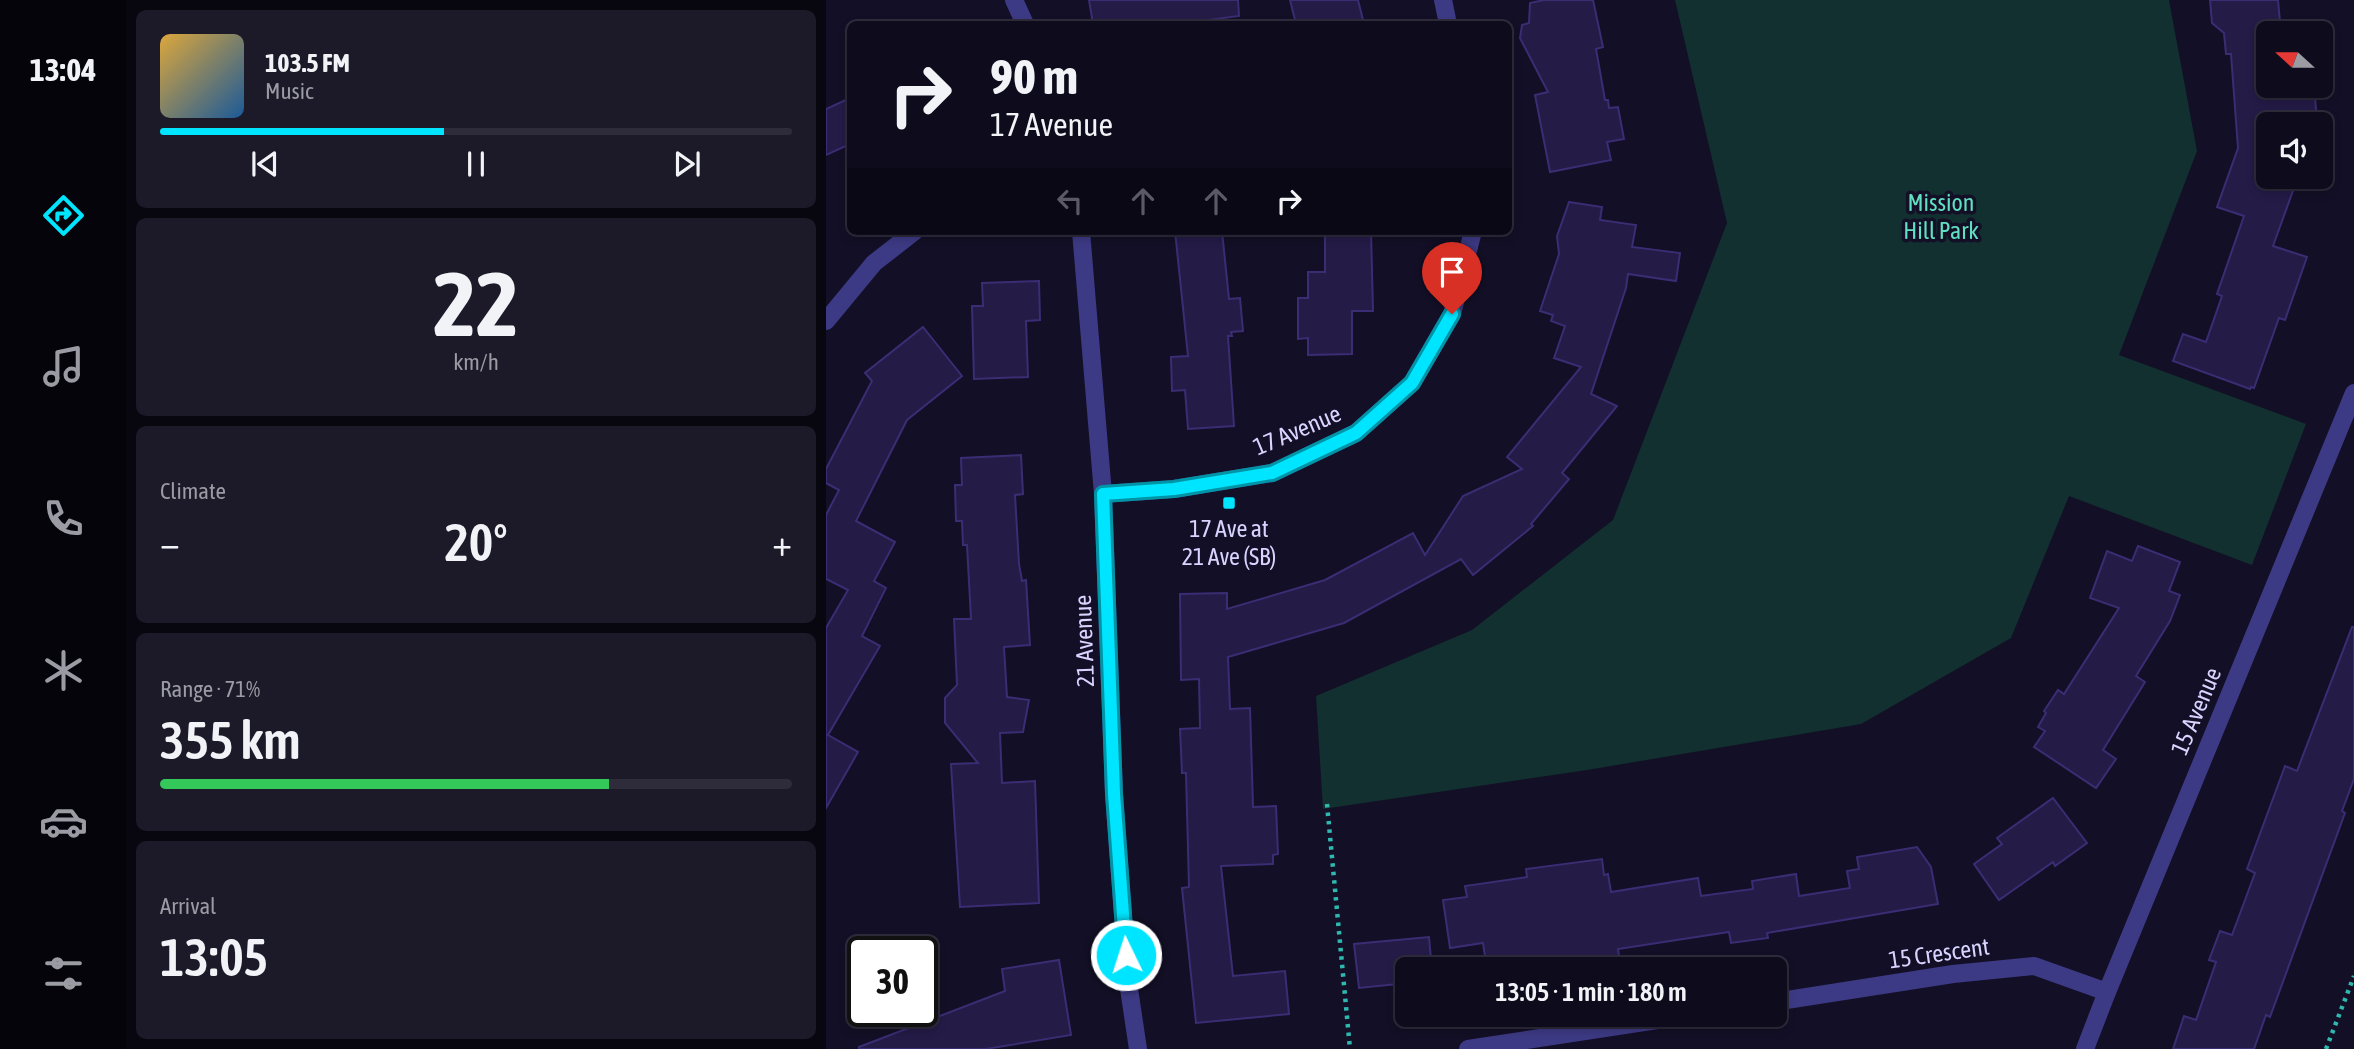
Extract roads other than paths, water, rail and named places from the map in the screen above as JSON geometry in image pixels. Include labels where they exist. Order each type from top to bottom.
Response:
[{"type":"street","points":[[1014,0],[1024,21]]},
{"type":"street","points":[[1443,0],[1447,21]]},
{"type":"street","points":[[826,321],[874,262],[910,235]]},
{"type":"street","name":"21 Avenue","points":[[1082,235],[1103,494],[1114,794],[1128,982],[1138,1049]]},
{"type":"street","name":"17 Avenue","points":[[1103,494],[1174,489],[1272,473],[1356,433],[1412,383],[1426,360],[1452,314],[1472,235]]},
{"type":"street","name":"15 Avenue","points":[[2085,1049],[2354,393]]},
{"type":"street","name":"15 Crescent","points":[[1787,1000],[1952,974],[2034,966],[2107,992]]},
{"type":"street","points":[[1468,1049],[1568,1042],[1636,1027]]},
{"type":"place","name":"17 Ave at 21 Ave (SB)","points":[[1229,503]]},
{"type":"park label","name":"Mission Hill Park","points":[[1941,216]]}]
